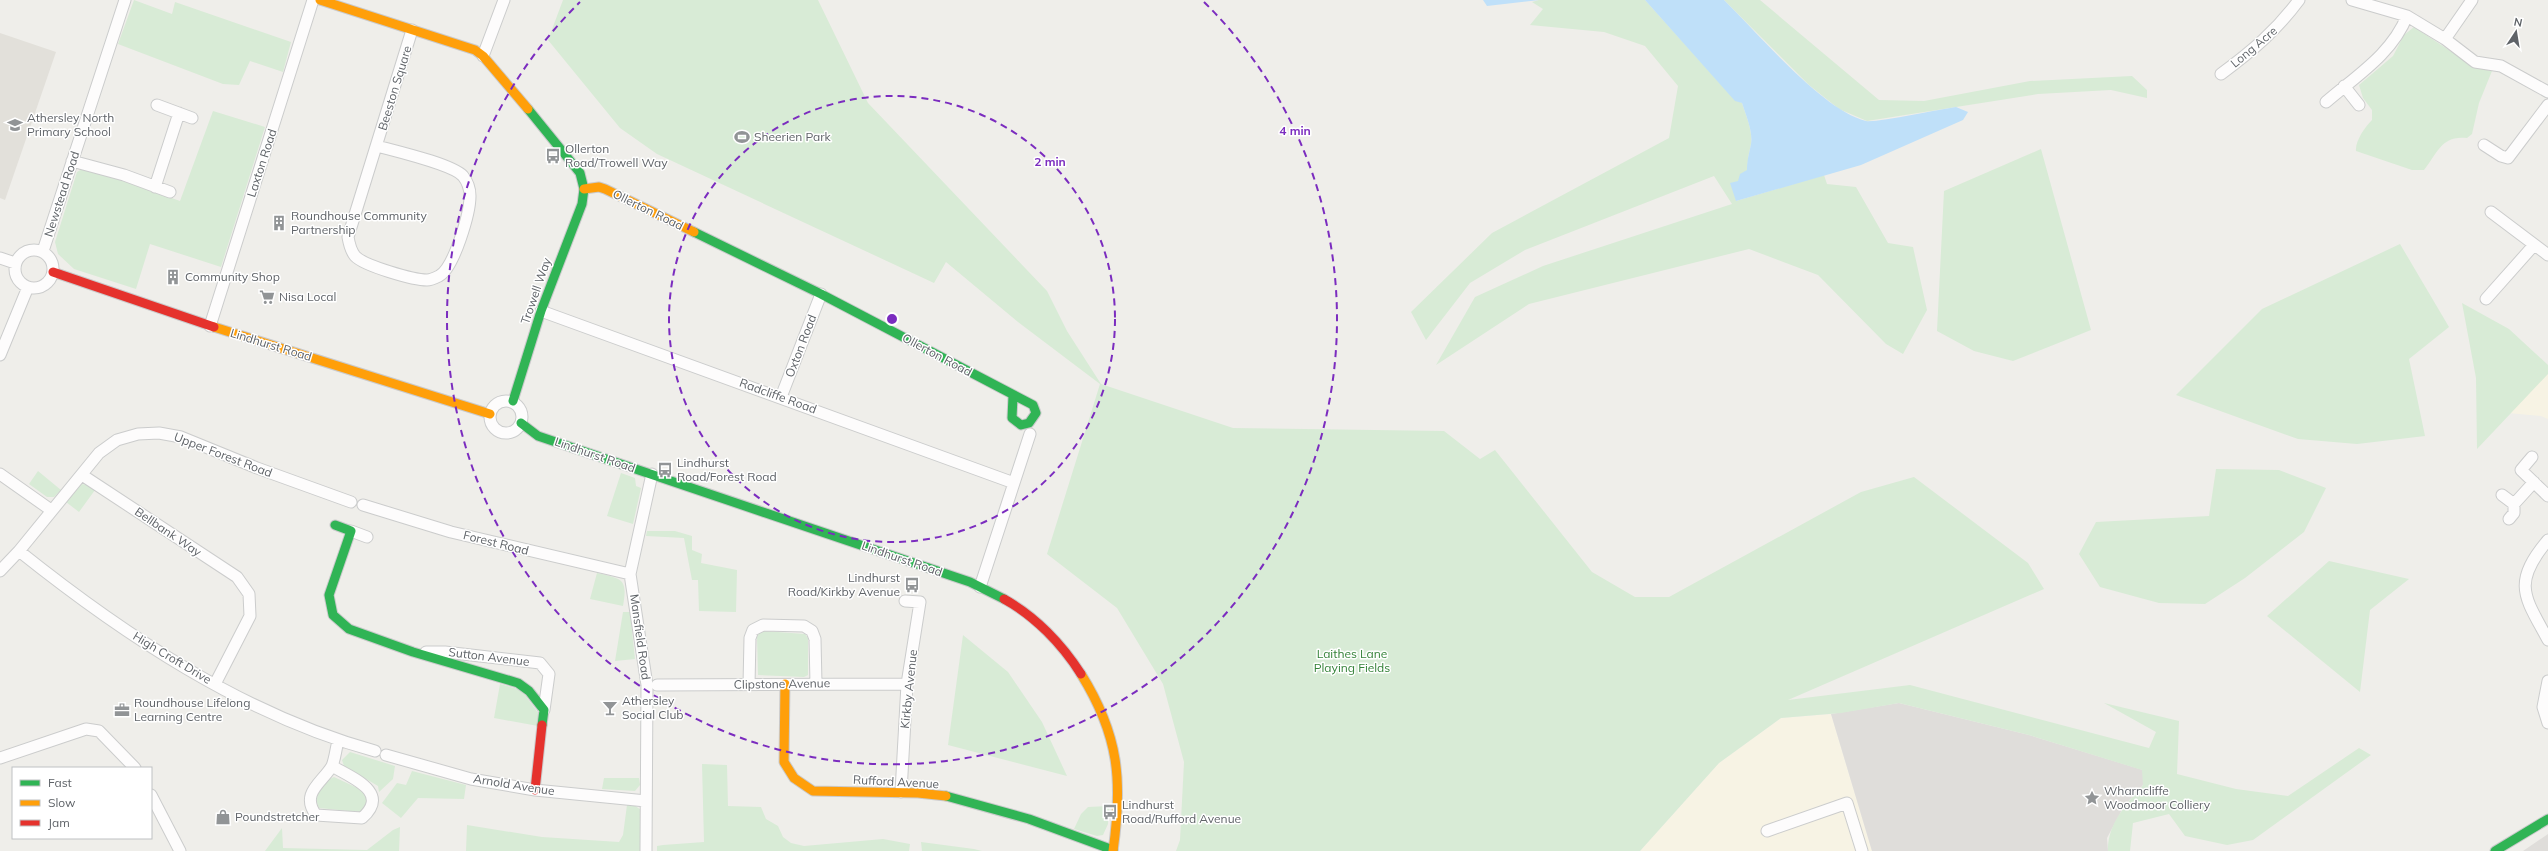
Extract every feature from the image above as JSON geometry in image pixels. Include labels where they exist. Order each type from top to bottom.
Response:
[{"type":"street","name":"Newstead Road","points":[[43,252],[125,0]]},
{"type":"street","name":"Laxton Road","points":[[210,326],[313,0]]},
{"type":"street","points":[[320,0],[475,50],[483,56],[576,165],[584,189]]},
{"type":"street","points":[[483,56],[504,0]]},
{"type":"street","name":"Long Acre","points":[[2221,74],[2260,45],[2281,24],[2299,0]]},
{"type":"street","points":[[2352,0],[2408,16],[2445,39],[2475,62],[2501,66],[2548,92]]},
{"type":"street","points":[[2445,39],[2472,0]]},
{"type":"street","points":[[2326,102],[2390,47],[2400,34],[2408,16]]},
{"type":"street","name":"Beeston Square","points":[[377,146],[451,168],[462,175],[468,184],[470,195],[469,206],[452,260],[447,269],[440,276],[429,280],[419,279],[365,263],[356,257],[350,246],[348,236],[412,30]]},
{"type":"street","points":[[2344,86],[2359,105]]},
{"type":"street","points":[[157,105],[192,118]]},
{"type":"street","points":[[2484,145],[2501,156],[2508,158],[2548,105]]},
{"type":"street","points":[[155,187],[179,113]]},
{"type":"street","points":[[72,161],[170,192]]},
{"type":"street","name":"Ollerton Road","points":[[584,189],[599,187],[605,189],[821,294],[1013,396]]},
{"type":"street","name":"Trowell Way","points":[[513,401],[541,311],[582,204],[584,189]]},
{"type":"street","points":[[2491,212],[2548,256]]},
{"type":"street","points":[[2486,299],[2534,245]]},
{"type":"street","points":[[29,250],[43,252],[52,261],[53,272],[48,282],[42,286],[28,287],[18,279],[15,263],[18,257],[29,250]]},
{"type":"street","points":[[0,258],[15,263]]},
{"type":"street","name":"Lindhurst Road","points":[[53,272],[210,326],[490,414]]},
{"type":"street","points":[[0,355],[28,287]]},
{"type":"street","name":"Oxton Road","points":[[780,397],[821,294]]},
{"type":"street","name":"Radcliffe Road","points":[[541,311],[1014,483]]},
{"type":"street","points":[[513,401],[522,411],[522,423],[513,432],[501,432],[492,425],[490,414],[497,403],[513,401]]},
{"type":"street","name":"Lindhurst Road","points":[[522,423],[538,436],[970,582],[1014,604],[1048,633],[1076,664],[1101,706],[1118,775],[1119,805],[1113,851]]},
{"type":"street","name":"Upper Forest Road","points":[[0,571],[19,551],[99,453],[118,440],[138,434],[159,433],[181,437],[257,468],[351,502]]},
{"type":"street","points":[[980,587],[1030,434]]},
{"type":"street","points":[[2532,457],[2521,470],[2548,496]]},
{"type":"street","points":[[0,474],[51,510]]},
{"type":"street","name":"Mansfield Road","points":[[646,851],[647,685],[630,574],[652,474]]},
{"type":"street","name":"Bellbank Way","points":[[82,475],[237,578],[249,594],[250,616],[215,684]]},
{"type":"street","points":[[2509,519],[2514,513],[2514,504],[2534,482]]},
{"type":"street","points":[[2502,495],[2514,504]]},
{"type":"street","name":"Forest Road","points":[[363,505],[451,532],[630,574]]},
{"type":"street","points":[[335,525],[366,537]]},
{"type":"street","name":"Sutton Avenue","points":[[351,532],[329,595],[333,615],[349,629],[413,652],[526,686],[544,710]]},
{"type":"street","points":[[2548,540],[2531,568],[2525,584],[2525,595],[2530,609],[2548,640]]},
{"type":"street","name":"High Croft Drive","points":[[19,551],[75,596],[144,642],[215,684],[338,741],[380,753]]},
{"type":"street","name":"Kirkby Avenue","points":[[902,792],[907,684],[920,602],[905,601]]},
{"type":"street","points":[[749,685],[750,638],[753,630],[763,625],[804,626],[812,631],[816,639],[816,684]]},
{"type":"street","name":"Sutton Avenue","points":[[413,652],[445,652],[540,663],[549,674],[535,790]]},
{"type":"street","points":[[2548,681],[2543,707],[2548,723]]},
{"type":"street","name":"Rufford Avenue","points":[[785,684],[784,762],[794,778],[813,791],[902,792],[950,797],[1073,834],[1113,851]]},
{"type":"street","name":"Clipstone Avenue","points":[[657,685],[907,684]]},
{"type":"street","points":[[0,758],[86,729],[99,731],[135,767]]},
{"type":"street","points":[[332,766],[369,789],[374,800],[371,811],[362,818],[323,817],[316,815],[310,808],[310,796],[322,776],[332,766],[338,741]]},
{"type":"street","name":"Arnold Avenue","points":[[380,753],[471,779],[535,790],[646,801]]},
{"type":"street","points":[[152,797],[180,851]]},
{"type":"street","points":[[1767,831],[1847,803],[1862,851]]},
{"type":"street","points":[[2495,851],[2548,819]]},
{"type":"shaded area","name":"Athersley North Primary School","points":[[0,33],[56,52],[5,200],[0,198]]},
{"type":"shaded area","points":[[2548,373],[2548,419],[2541,416],[2508,413]]},
{"type":"shaded area","points":[[1899,703],[2029,735],[2143,770],[2143,785],[2124,806],[2107,838],[2108,851],[1872,851],[1831,714]]},
{"type":"shaded area","points":[[1831,714],[1872,851],[1640,851],[1719,763],[1781,718]]},
{"type":"shaded area","points":[[2548,834],[2548,851],[2523,851]]},
{"type":"green space","points":[[134,0],[172,14],[175,2],[291,42],[283,72],[250,61],[239,85],[223,84],[118,44]]},
{"type":"green space","name":"Laithes Lane Playing Fields","points":[[563,0],[818,0],[868,103],[1047,291],[1067,331],[1101,384],[1233,428],[1444,431],[1480,459],[1495,450],[1592,572],[1635,597],[1669,597],[1861,492],[1914,477],[2028,563],[2044,589],[1788,700],[1910,685],[2149,748],[2156,732],[2104,703],[2179,721],[2177,774],[2236,789],[2288,796],[2359,748],[2371,755],[2253,840],[2227,845],[2185,836],[2169,814],[2133,823],[2130,851],[2108,851],[2114,824],[2124,807],[2143,785],[2142,770],[2029,735],[1899,703],[1841,713],[1781,718],[1719,763],[1640,851],[1176,851],[1180,840],[1184,762],[1163,684],[1117,608],[1047,554],[1100,384],[1018,322],[946,262],[934,283],[657,154],[620,128],[548,40]]},
{"type":"green space","points":[[1539,0],[1645,0],[1735,100],[1742,103],[1749,124],[1751,144],[1748,170],[1738,181],[1736,201],[1824,175],[1827,184],[1856,187],[1888,243],[1913,247],[1927,310],[1903,354],[1886,344],[1818,275],[1749,249],[1529,304],[1436,365],[1475,297],[1543,266],[1732,204],[1714,176],[1525,250],[1470,283],[1426,340],[1411,312],[1492,233],[1669,138],[1678,86],[1645,46],[1604,32],[1530,25],[1543,9],[1532,2]]},
{"type":"green space","points":[[1724,0],[1760,0],[1879,100],[1924,101],[2030,81],[2132,76],[2147,90],[2147,98],[2111,90],[2038,94],[1867,121],[1839,109],[1809,85]]},
{"type":"green space","points":[[2414,27],[2476,68],[2492,71],[2479,103],[2472,134],[2467,138],[2452,139],[2446,142],[2437,151],[2424,170],[2412,170],[2356,151],[2359,139],[2372,120],[2372,110],[2363,98],[2359,85],[2393,56],[2404,35]]},
{"type":"green space","points":[[213,111],[265,127],[221,267],[150,244],[136,289],[74,269],[58,254],[55,242],[77,172],[82,169],[118,179],[180,201]]},
{"type":"green space","points":[[2041,149],[2091,330],[2013,361],[1974,351],[1937,331],[1944,191]]},
{"type":"green space","points":[[2400,244],[2449,327],[2409,359],[2425,436],[2357,444],[2298,439],[2176,395],[2262,309]]},
{"type":"green space","points":[[2462,303],[2509,329],[2548,365],[2548,374],[2477,449],[2476,378]]},
{"type":"green space","points":[[2216,469],[2279,470],[2326,488],[2304,532],[2245,578],[2205,604],[2159,603],[2100,587],[2079,554],[2096,522],[2209,516]]},
{"type":"green space","points":[[38,471],[61,490],[54,497],[47,497],[29,484]]},
{"type":"green space","points":[[621,473],[635,478],[636,486],[641,488],[633,524],[607,516]]},
{"type":"green space","points":[[81,484],[88,485],[95,490],[79,512],[66,502]]},
{"type":"green space","points":[[647,531],[675,531],[692,536],[692,550],[702,554],[701,563],[737,570],[736,612],[699,611],[698,580],[692,580],[684,538],[646,536]]},
{"type":"green space","points":[[2329,561],[2409,579],[2370,610],[2360,692],[2267,616]]},
{"type":"green space","points":[[597,573],[621,581],[625,590],[623,606],[590,599]]},
{"type":"green space","points":[[623,612],[630,612],[635,659],[615,661]]},
{"type":"green space","points":[[764,631],[805,634],[808,638],[808,675],[804,677],[758,675],[757,637],[759,633]]},
{"type":"green space","points":[[963,635],[1008,672],[1042,722],[1067,776],[948,745]]},
{"type":"green space","points":[[500,684],[521,690],[539,714],[538,726],[494,718]]},
{"type":"green space","points":[[350,752],[395,766],[393,779],[379,792],[378,786],[344,766],[342,760]]},
{"type":"green space","points":[[702,764],[727,765],[728,806],[761,807],[766,819],[778,826],[783,837],[791,843],[804,846],[883,839],[910,844],[909,851],[657,851],[657,846],[704,842]]},
{"type":"green space","points":[[412,771],[466,785],[464,799],[418,798],[401,818],[382,803],[397,783],[406,785]]},
{"type":"green space","points":[[334,777],[364,791],[368,798],[364,810],[359,812],[319,808],[317,804],[318,794],[326,782]]},
{"type":"green space","points":[[604,778],[639,778],[640,785],[635,791],[602,789]]},
{"type":"green space","points":[[627,805],[634,805],[641,810],[641,851],[466,851],[467,825],[542,837],[619,842],[623,835]]},
{"type":"green space","points":[[1109,806],[1108,824],[1103,835],[1097,836],[1074,829],[1081,814],[1088,807]]},
{"type":"green space","points":[[400,827],[399,851],[265,851],[282,828],[283,848],[367,850],[393,830]]},
{"type":"green space","points":[[921,842],[974,849],[982,851],[922,851]]},
{"type":"water","points":[[1483,0],[1539,0],[1487,6]]},
{"type":"water","points":[[1645,0],[1724,0],[1791,69],[1811,87],[1830,102],[1849,114],[1866,121],[1895,118],[1956,107],[1968,112],[1963,120],[1861,165],[1736,201],[1730,183],[1738,181],[1740,174],[1747,170],[1751,144],[1749,124],[1742,103],[1735,101]]},
{"type":"traffic: fast","points":[[513,401],[541,311],[582,204],[584,189],[580,173],[528,109]]},
{"type":"traffic: fast","points":[[694,232],[821,294],[1033,405],[1036,413],[1029,423],[1021,425],[1012,418],[1013,396]]},
{"type":"traffic: fast","points":[[521,423],[538,436],[970,582],[1004,599]]},
{"type":"traffic: fast","points":[[335,525],[351,531],[329,595],[333,615],[349,629],[413,652],[518,683],[529,691],[544,710],[542,725]]},
{"type":"traffic: fast","points":[[946,796],[1029,819],[1113,850]]},
{"type":"traffic: fast","points":[[2495,851],[2548,819]]},
{"type":"traffic: slow","points":[[320,0],[475,50],[483,56],[528,109]]},
{"type":"traffic: slow","points":[[584,189],[599,187],[605,189],[694,232]]},
{"type":"traffic: slow","points":[[214,327],[490,414]]},
{"type":"traffic: slow","points":[[1081,674],[1094,696],[1103,718],[1115,759],[1118,802],[1113,851]]},
{"type":"traffic: slow","points":[[785,684],[784,762],[794,778],[813,791],[918,793],[946,796]]},
{"type":"traffic: jam","points":[[53,272],[214,327]]},
{"type":"traffic: jam","points":[[1004,599],[1037,622],[1065,652],[1081,674]]},
{"type":"traffic: jam","points":[[535,790],[542,725]]},
{"type":"place","name":"Athersley North Primary School","points":[[15,125]]},
{"type":"place","name":"Sheerien Park","points":[[742,137]]},
{"type":"place","name":"Ollerton Road/Trowell Way","points":[[553,156]]},
{"type":"place","name":"Roundhouse Community Partnership","points":[[279,223]]},
{"type":"place","name":"Community Shop","points":[[173,277]]},
{"type":"place","name":"Nisa Local","points":[[267,297]]},
{"type":"place","name":"Lindhurst Road/Forest Road","points":[[665,470]]},
{"type":"place","name":"Lindhurst Road/Kirkby Avenue","points":[[912,585]]},
{"type":"place","name":"Athersley Social Club","points":[[610,708]]},
{"type":"place","name":"Roundhouse Lifelong Learning Centre","points":[[122,710]]},
{"type":"place","name":"Wharncliffe Woodmoor Colliery","points":[[2092,798]]},
{"type":"place","name":"Lindhurst Road/Rufford Avenue","points":[[1110,812]]},
{"type":"place","name":"Poundstretcher","points":[[223,817]]}]
